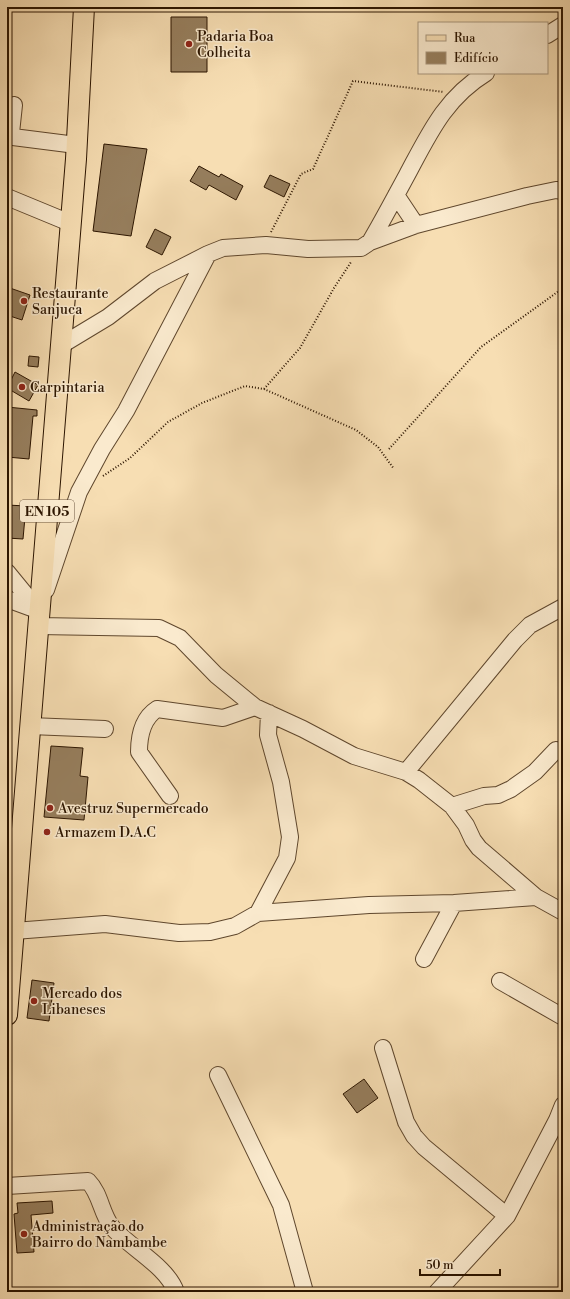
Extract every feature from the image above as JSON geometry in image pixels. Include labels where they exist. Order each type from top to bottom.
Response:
[{"type":"main road","name":"EN 105","points":[[7,1015],[76,145],[84,7]]},
{"type":"street","points":[[548,34],[563,25]]},
{"type":"street","points":[[365,245],[396,195],[428,134],[449,105],[485,74]]},
{"type":"street","points":[[14,105],[11,133],[12,137],[76,145]]},
{"type":"street","points":[[60,346],[108,317],[155,281],[223,248],[266,245],[308,249],[365,245],[416,225],[527,196],[556,190],[563,191]]},
{"type":"street","points":[[396,195],[416,225]]},
{"type":"street","points":[[7,197],[70,223]]},
{"type":"street","points":[[38,618],[79,492],[102,449],[126,411],[208,254]]},
{"type":"street","points":[[7,572],[38,618]]},
{"type":"street","points":[[7,599],[38,618],[159,628],[180,638],[216,675],[262,710],[303,729],[354,756],[406,772],[452,806],[466,825],[472,840],[479,848],[536,897],[563,912]]},
{"type":"street","points":[[406,772],[515,640],[530,624],[563,607]]},
{"type":"street","points":[[170,796],[139,752],[144,723],[149,714],[157,708],[222,718],[262,710]]},
{"type":"street","points":[[258,912],[287,858],[290,837],[281,782],[262,710]]},
{"type":"street","points":[[30,726],[105,729]]},
{"type":"street","points":[[452,806],[484,796],[498,795],[511,789],[535,772],[556,750]]},
{"type":"street","points":[[14,931],[105,924],[179,933],[210,932],[235,926],[258,912],[369,905],[454,903],[536,897]]},
{"type":"street","points":[[424,959],[454,903]]},
{"type":"street","points":[[500,982],[563,1017]]},
{"type":"street","points":[[383,1048],[406,1122],[414,1136],[424,1147],[507,1216]]},
{"type":"street","points":[[218,1075],[281,1205],[305,1292]]},
{"type":"street","points":[[437,1292],[507,1216],[561,1117]]},
{"type":"street","points":[[7,1186],[88,1181],[95,1188],[111,1226],[165,1274],[173,1284],[176,1292]]},
{"type":"path","points":[[270,234],[301,174],[314,168],[353,81],[446,93]]},
{"type":"path","points":[[264,389],[300,348],[334,288],[365,245]]},
{"type":"path","points":[[389,449],[481,347],[563,288]]},
{"type":"path","points":[[98,480],[130,458],[168,422],[202,403],[245,386],[264,389],[356,430],[378,447],[394,469]]},
{"type":"building","name":"Padaria Boa Colheita","points":[[171,17],[207,17],[207,72],[171,72]]},
{"type":"building","points":[[104,144],[147,149],[131,236],[93,231]]},
{"type":"building","points":[[199,166],[219,177],[221,174],[243,186],[236,200],[209,185],[206,190],[190,181]]},
{"type":"building","points":[[270,175],[290,184],[284,197],[264,187]]},
{"type":"building","points":[[155,229],[171,237],[162,255],[146,247]]},
{"type":"building","points":[[7,287],[30,295],[22,320],[7,315]]},
{"type":"building","points":[[29,356],[39,357],[38,367],[28,366]]},
{"type":"building","name":"Carpintaria","points":[[15,372],[38,385],[29,401],[7,388]]},
{"type":"building","points":[[7,407],[37,410],[37,416],[33,416],[29,459],[7,457]]},
{"type":"building","points":[[7,505],[26,506],[23,539],[7,538]]},
{"type":"building","points":[[51,746],[83,748],[80,776],[88,777],[84,820],[44,817]]},
{"type":"building","points":[[32,980],[54,983],[49,1021],[27,1018]]},
{"type":"building","points":[[364,1079],[378,1098],[357,1113],[343,1094]]},
{"type":"building","name":"Administração do Bairro do Nambambe","points":[[52,1201],[53,1213],[31,1215],[34,1252],[17,1253],[14,1214],[18,1213],[17,1203]]},
{"type":"place","name":"Padaria Boa Colheita","points":[[189,44]]},
{"type":"place","name":"Restaurante Sanjuca","points":[[24,301]]},
{"type":"place","name":"Carpintaria","points":[[22,387]]},
{"type":"place","name":"Avestruz Supermercado","points":[[50,808]]},
{"type":"place","name":"Armazem D.A.C","points":[[47,832]]},
{"type":"place","name":"Mercado dos Libaneses","points":[[34,1001]]},
{"type":"place","name":"Administração do Bairro do Nambambe","points":[[24,1234]]}]
